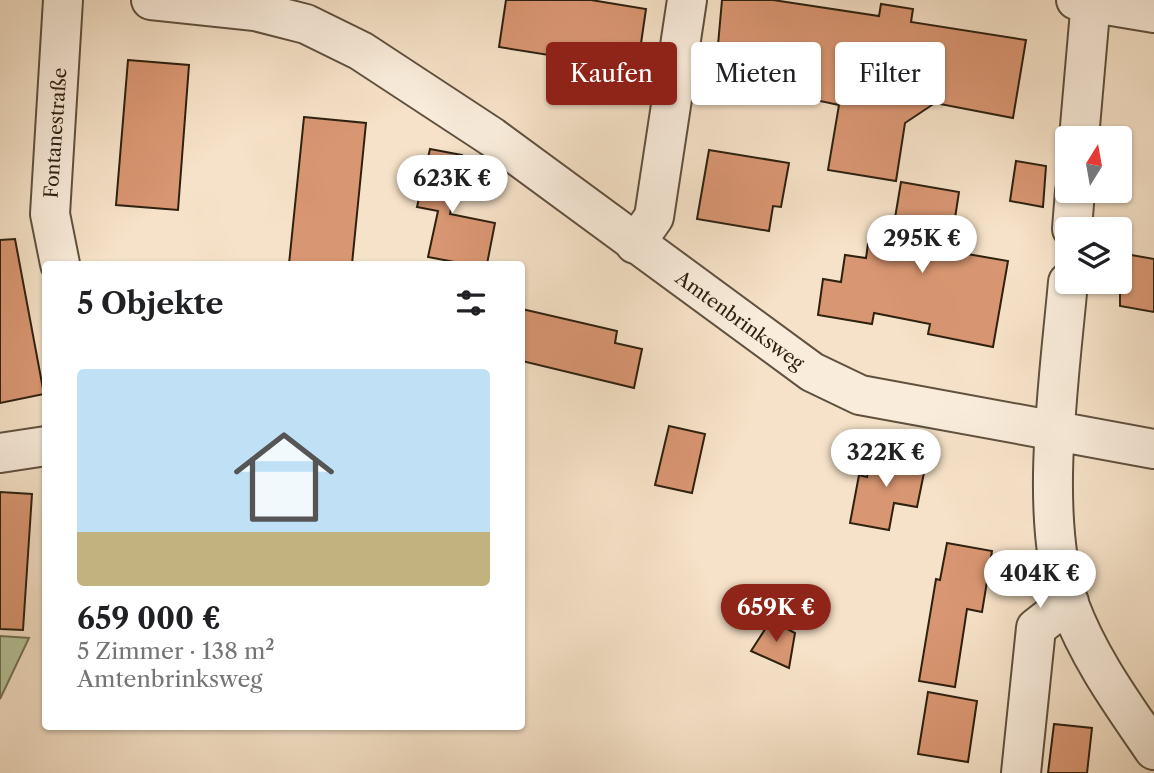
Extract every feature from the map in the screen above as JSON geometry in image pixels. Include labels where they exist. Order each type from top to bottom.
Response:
[{"type":"street","name":"Fontanestraße","points":[[59,261],[50,214],[63,0]]},
{"type":"street","name":"Amtenbrinksweg","points":[[150,0],[255,10],[306,24],[360,51],[492,137],[812,372],[860,395],[1154,449]]},
{"type":"street","points":[[635,244],[654,217],[687,0]]},
{"type":"street","points":[[1080,126],[1086,1],[1154,13]]},
{"type":"street","points":[[1067,294],[1056,431],[1055,533],[1060,574],[1069,602],[1100,670],[1154,750]]},
{"type":"street","points":[[0,453],[42,447]]},
{"type":"street","points":[[1021,773],[1036,628],[1069,602]]},
{"type":"green space","points":[[0,636],[29,638],[0,699]]},
{"type":"building","points":[[506,0],[591,0],[646,9],[641,42],[546,42],[546,54],[499,47]]},
{"type":"building","points":[[722,0],[773,0],[879,16],[881,4],[913,9],[911,22],[1026,40],[1013,118],[945,105],[945,42],[835,42],[835,104],[821,101],[821,42],[718,42]]},
{"type":"building","points":[[128,60],[189,65],[178,210],[116,205]]},
{"type":"building","points":[[839,105],[932,105],[905,123],[896,181],[828,170]]},
{"type":"building","points":[[304,117],[366,123],[352,261],[289,261]]},
{"type":"building","points":[[430,149],[462,155],[450,214],[495,223],[488,261],[449,261],[428,257],[438,211],[417,207]]},
{"type":"building","points":[[709,150],[789,163],[781,207],[773,206],[769,231],[697,219]]},
{"type":"building","points":[[1016,161],[1046,166],[1043,207],[1010,201]]},
{"type":"building","points":[[901,182],[959,192],[950,251],[1008,261],[993,347],[928,334],[930,324],[874,313],[872,324],[818,315],[823,279],[841,282],[845,255],[866,258],[868,244],[890,248]]},
{"type":"building","points":[[15,239],[42,394],[0,403],[0,240]]},
{"type":"building","points":[[1132,255],[1154,259],[1154,312],[1120,306],[1120,294],[1132,294]]},
{"type":"building","points":[[525,310],[617,331],[615,343],[642,349],[634,388],[525,362]]},
{"type":"building","points":[[669,426],[705,434],[692,493],[655,485]]},
{"type":"building","points":[[872,450],[926,463],[917,507],[894,503],[889,530],[850,523],[859,475],[867,477]]},
{"type":"building","points":[[0,492],[32,494],[23,630],[0,629]]},
{"type":"building","points":[[947,543],[992,551],[982,612],[967,609],[955,687],[919,681],[936,579],[940,580]]},
{"type":"building","points":[[771,620],[795,633],[789,668],[751,651]]},
{"type":"building","points":[[928,692],[977,701],[968,762],[918,754]]},
{"type":"building","points":[[1054,724],[1092,728],[1087,773],[1048,773]]}]
